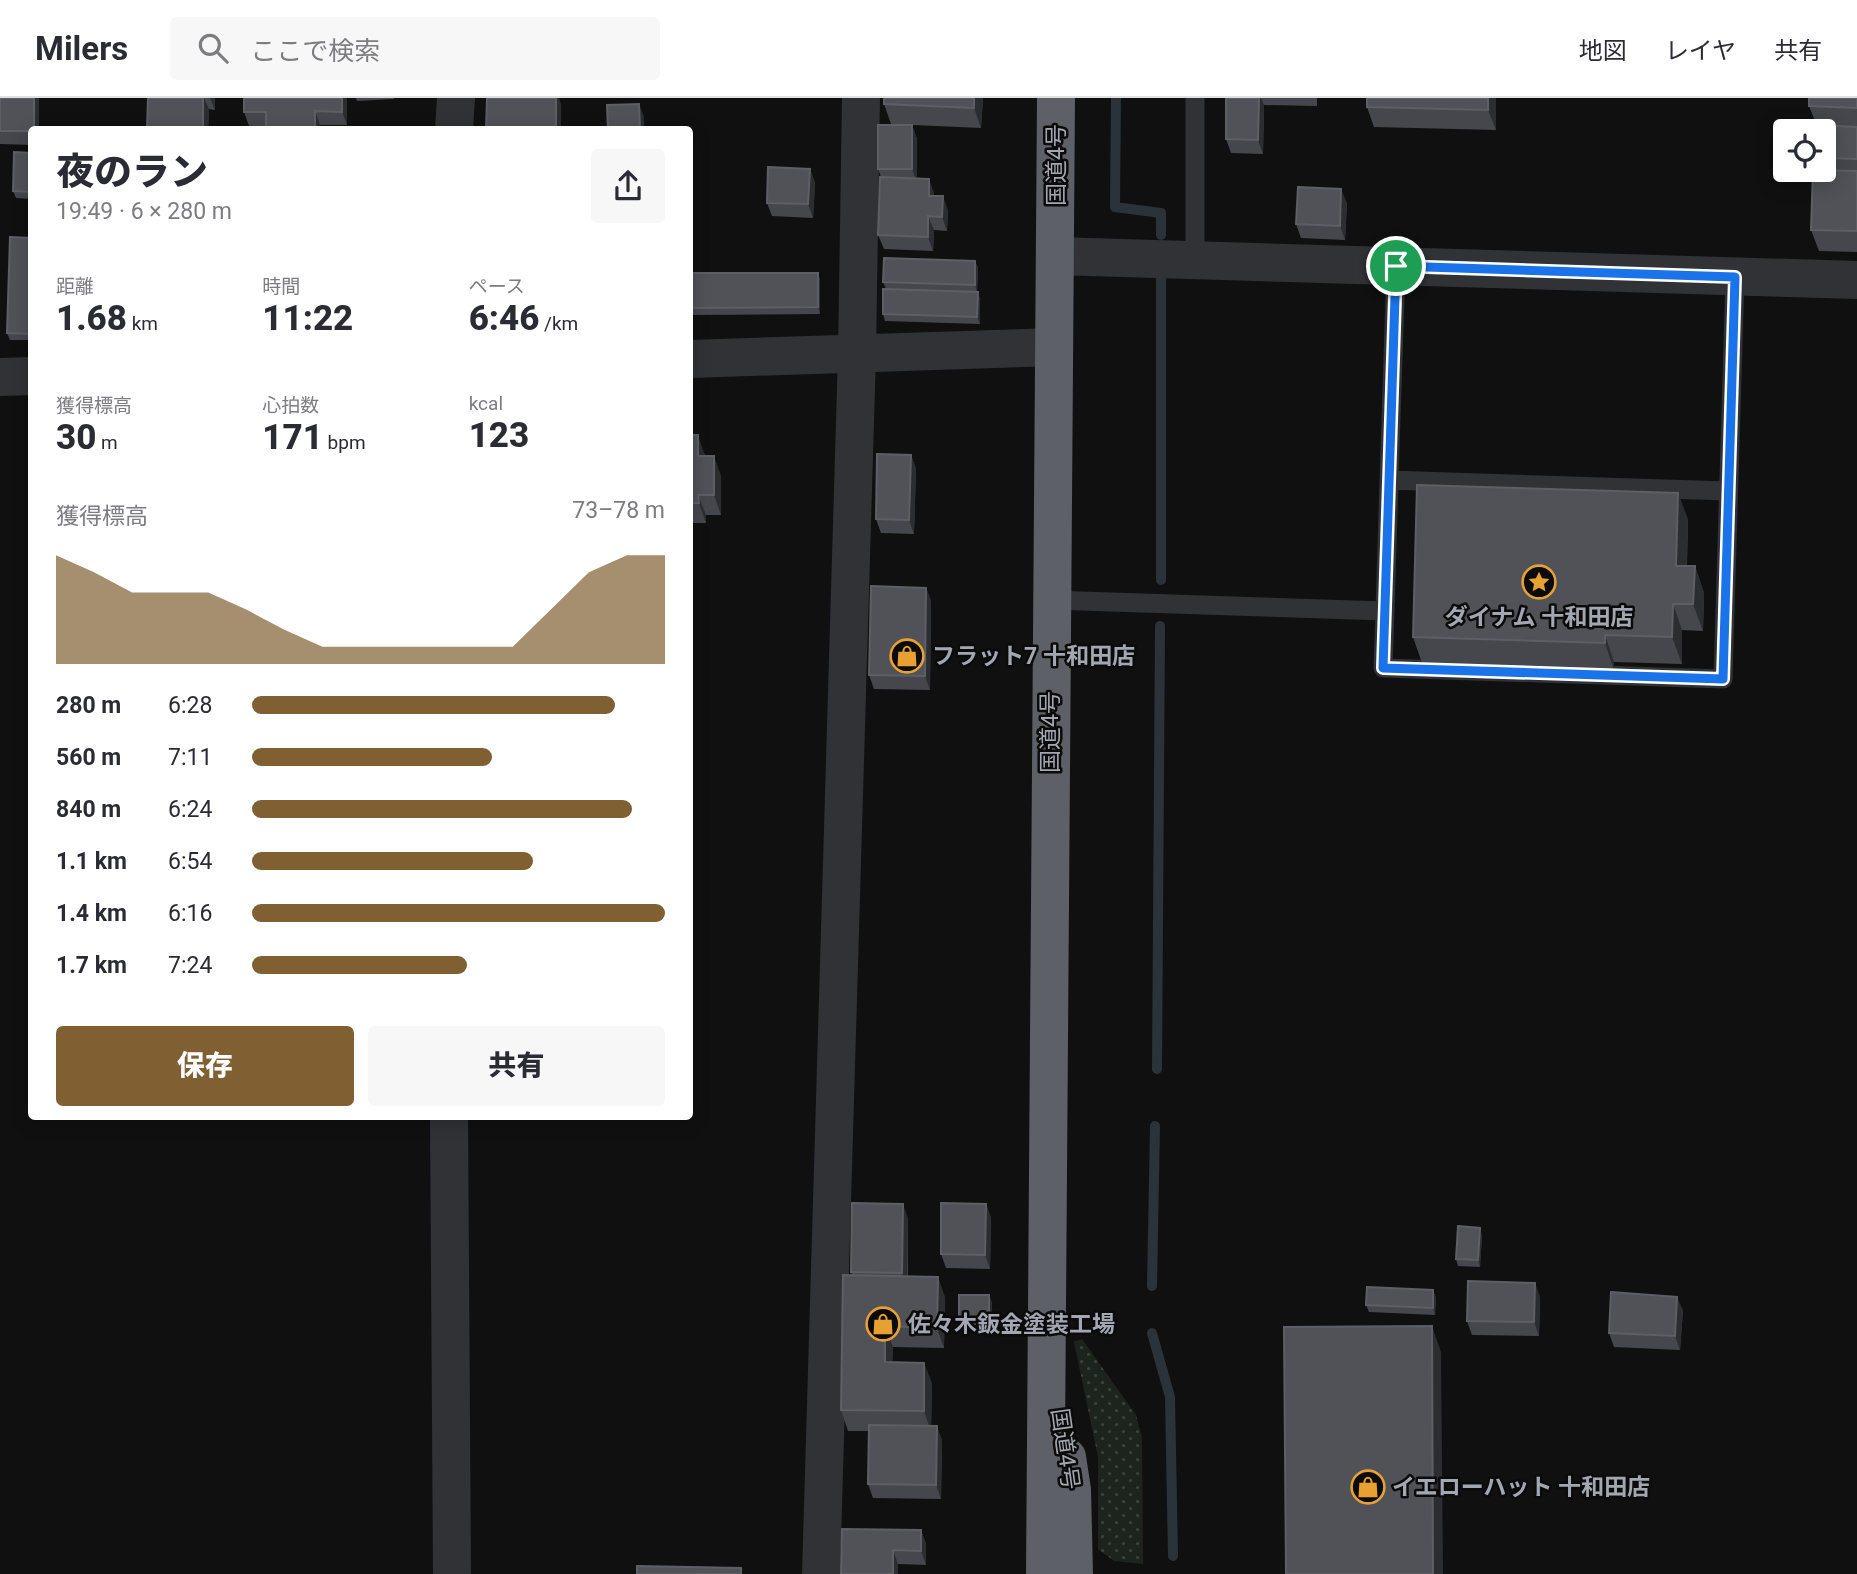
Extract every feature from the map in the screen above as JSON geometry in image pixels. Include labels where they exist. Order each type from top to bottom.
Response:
[{"type":"highway","name":"国道4号","points":[[1045,1574],[1056,98]]},
{"type":"highway","name":"国道4号","points":[[1046,1324],[1072,1490],[1074,1574]]},
{"type":"street","points":[[454,126],[456,98]]},
{"type":"street","points":[[821,1574],[857,354],[861,98]]},
{"type":"street","points":[[1056,256],[1857,280]]},
{"type":"street","points":[[693,359],[1054,347]]},
{"type":"street","points":[[0,377],[28,376]]},
{"type":"street","points":[[449,1120],[452,1574]]},
{"type":"lane","points":[[1195,98],[1195,260]]},
{"type":"lane","points":[[1396,266],[1383,668],[1723,679],[1735,277]]},
{"type":"lane","points":[[1389,480],[1728,491]]},
{"type":"lane","points":[[1051,600],[1385,611]]},
{"type":"shaded area","points":[[1082,1339],[1136,1415],[1142,1438],[1143,1564],[1114,1561],[1098,1549],[1098,1457],[1074,1342]]},
{"type":"building","points":[[0,98],[34,98],[34,126],[28,126],[28,131],[0,131]]},
{"type":"building","points":[[148,98],[203,98],[203,126],[147,126]]},
{"type":"building","points":[[244,98],[342,98],[342,112],[315,111],[315,126],[266,126],[266,112],[244,112]]},
{"type":"building","points":[[487,98],[556,98],[556,126],[486,126]]},
{"type":"building","points":[[884,98],[974,98],[974,108],[884,104]]},
{"type":"building","points":[[1226,98],[1259,98],[1258,140],[1226,139]]},
{"type":"building","points":[[1367,98],[1488,98],[1488,110],[1367,107]]},
{"type":"building","points":[[1809,98],[1857,98],[1857,108],[1809,106]]},
{"type":"building","points":[[639,104],[640,126],[608,126],[607,105]]},
{"type":"building","points":[[878,125],[912,125],[912,169],[878,169]]},
{"type":"building","points":[[1836,126],[1857,127],[1857,159],[1836,158]]},
{"type":"building","points":[[14,152],[28,153],[28,192],[13,191]]},
{"type":"building","points":[[768,167],[810,169],[808,204],[767,203]]},
{"type":"building","points":[[1836,171],[1857,171],[1857,231],[1811,230],[1813,182],[1836,182]]},
{"type":"building","points":[[880,177],[929,179],[929,196],[943,196],[942,217],[928,216],[928,237],[878,235]]},
{"type":"building","points":[[1298,187],[1341,189],[1340,226],[1296,224]]},
{"type":"building","points":[[10,237],[28,238],[28,334],[7,333]]},
{"type":"building","points":[[884,258],[975,261],[975,285],[883,282]]},
{"type":"building","points":[[693,273],[818,273],[818,307],[693,308]]},
{"type":"building","points":[[883,289],[978,292],[977,317],[883,314]]},
{"type":"building","points":[[693,435],[698,435],[698,456],[714,456],[714,495],[698,495],[699,503],[693,503]]},
{"type":"building","points":[[877,454],[911,455],[909,520],[876,519]]},
{"type":"building","points":[[1417,485],[1678,493],[1676,566],[1695,566],[1693,604],[1673,604],[1672,637],[1605,635],[1605,643],[1413,637]]},
{"type":"building","points":[[871,586],[926,588],[925,676],[869,675]]},
{"type":"building","points":[[852,1203],[903,1204],[902,1273],[851,1272]]},
{"type":"building","points":[[941,1203],[986,1204],[985,1255],[941,1254]]},
{"type":"building","points":[[1458,1226],[1480,1228],[1478,1260],[1456,1259]]},
{"type":"building","points":[[843,1275],[938,1277],[937,1328],[885,1326],[885,1362],[924,1363],[924,1411],[841,1410]]},
{"type":"building","points":[[1468,1281],[1535,1283],[1534,1322],[1467,1321]]},
{"type":"building","points":[[1367,1287],[1433,1290],[1433,1308],[1366,1305]]},
{"type":"building","points":[[1611,1292],[1677,1297],[1675,1336],[1609,1333]]},
{"type":"building","points":[[959,1295],[989,1295],[989,1318],[959,1318]]},
{"type":"building","points":[[1432,1326],[1433,1574],[1286,1574],[1284,1327]]},
{"type":"building","points":[[869,1425],[937,1426],[936,1485],[868,1484]]},
{"type":"building","points":[[842,1529],[921,1530],[921,1551],[893,1550],[893,1574],[841,1574]]},
{"type":"building","points":[[637,1566],[741,1568],[741,1574],[637,1574]]},
{"type":"waterway","points":[[1116,98],[1115,207],[1161,213],[1161,235]]},
{"type":"waterway","points":[[1161,279],[1161,580]]},
{"type":"waterway","points":[[1157,1069],[1160,626]]},
{"type":"waterway","points":[[1152,1286],[1155,1126]]},
{"type":"waterway","points":[[1152,1333],[1170,1397],[1173,1556]]},
{"type":"place","name":"ダイナム 十和田店","points":[[1539,582]]},
{"type":"place","name":"フラット7 十和田店","points":[[907,656]]},
{"type":"place","name":"佐々木鈑金塗装工場","points":[[883,1324]]},
{"type":"place","name":"イエローハット 十和田店","points":[[1368,1487]]},
{"type":"route","points":[[1396,266],[1735,277],[1723,679],[1383,668],[1396,266]]}]
